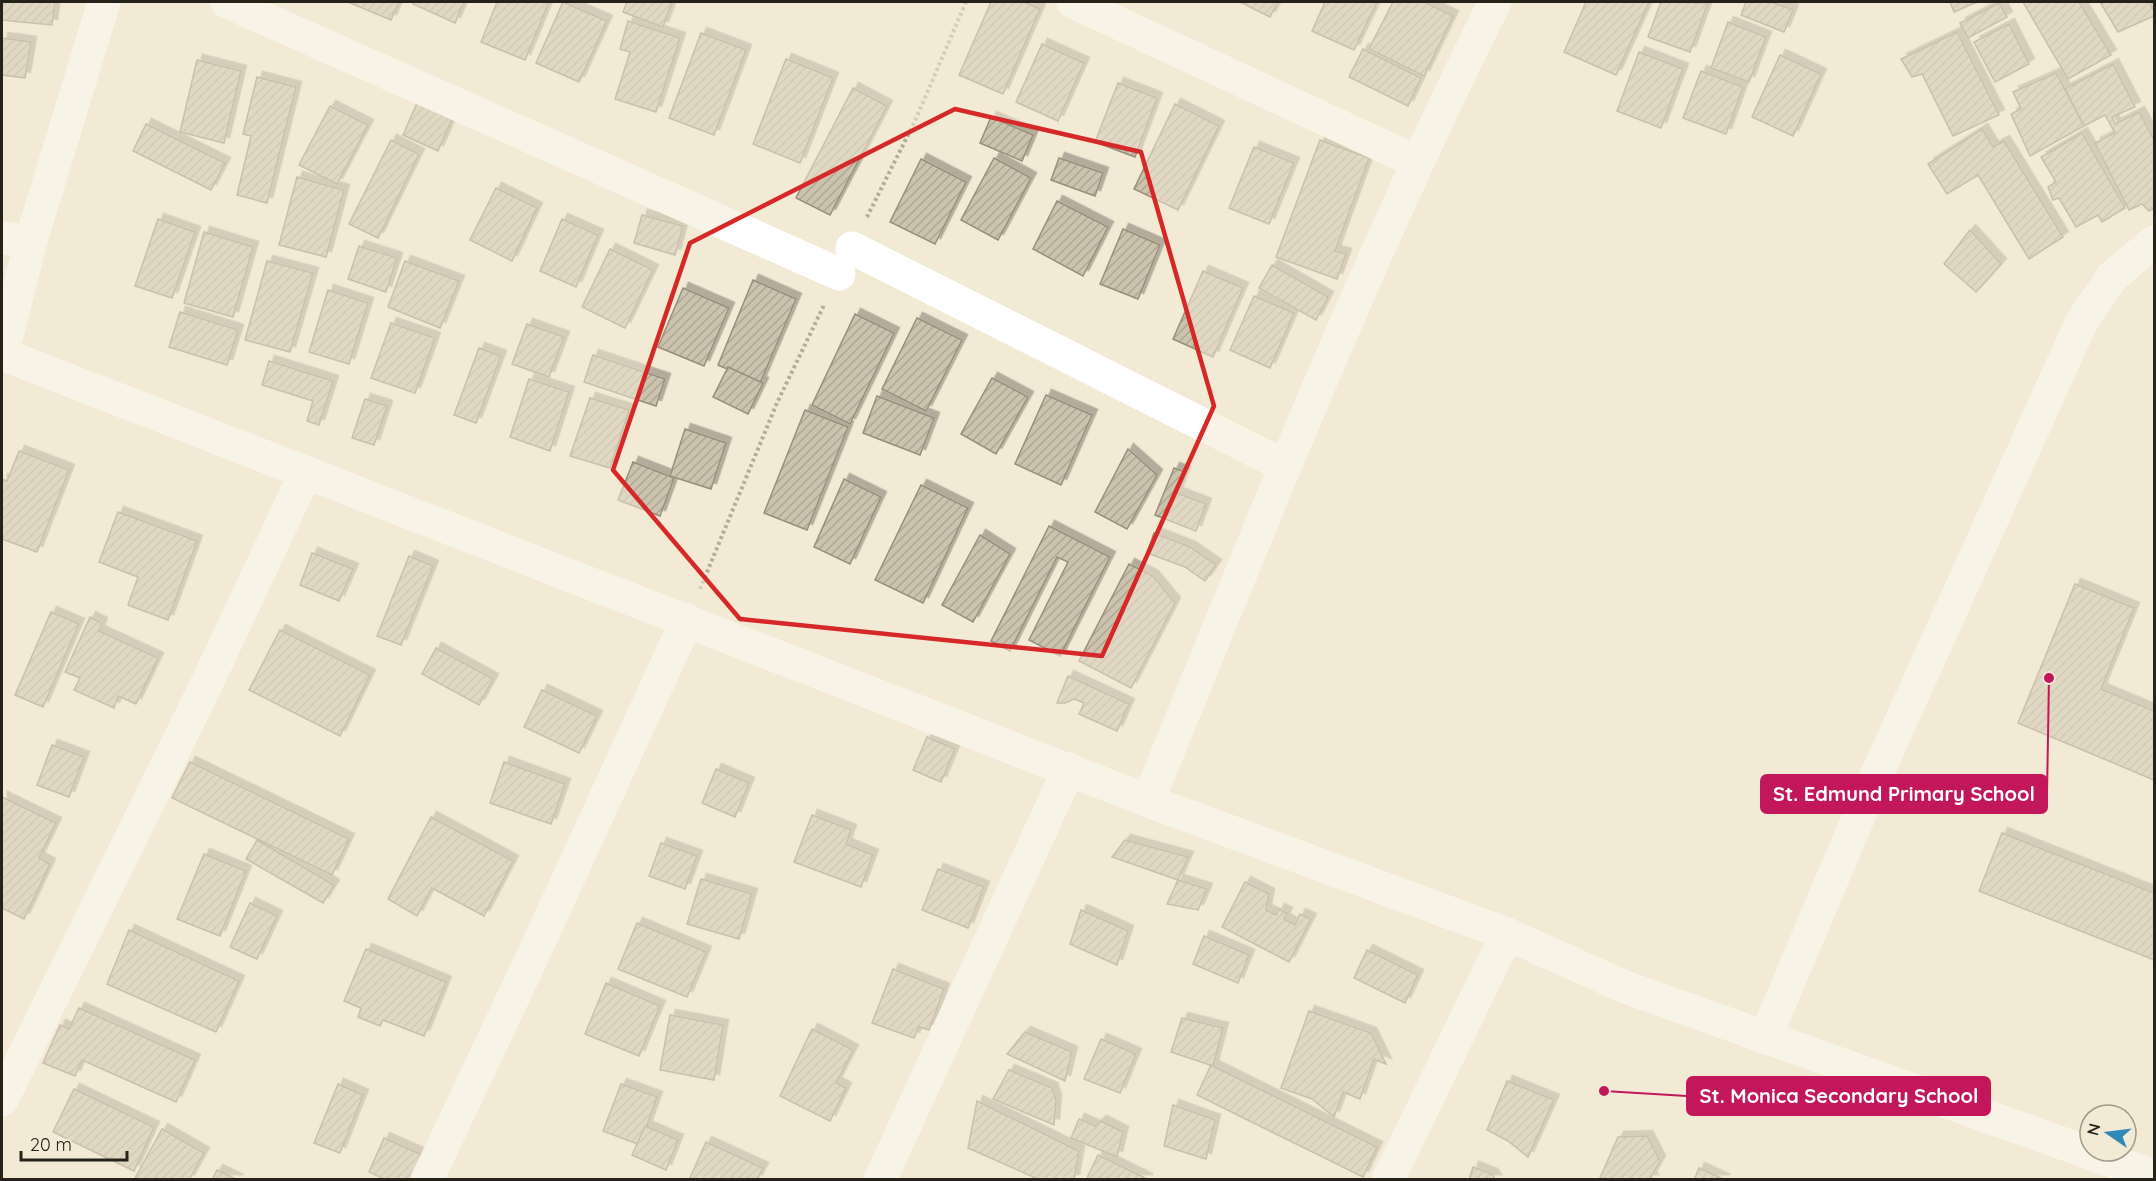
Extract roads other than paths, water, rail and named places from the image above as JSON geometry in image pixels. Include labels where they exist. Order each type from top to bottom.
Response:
[{"type":"street","points":[[104,2],[16,239],[2,354],[1148,801],[1507,934],[1625,987],[2144,1175]]},
{"type":"street","points":[[227,2],[846,261],[1285,466]]},
{"type":"street","points":[[1073,2],[1418,162]]},
{"type":"street","points":[[1148,801],[1285,466],[1418,162],[1495,2]]},
{"type":"street","points":[[1765,1038],[1873,783],[2082,321],[2113,276],[2154,242]]},
{"type":"street","points":[[2,1100],[207,683],[306,472]]},
{"type":"street","points":[[427,1179],[536,949],[687,620]]},
{"type":"street","points":[[880,1179],[1069,769]]},
{"type":"street","points":[[1388,1179],[1507,934]]},
{"type":"place","name":"St. Edmund Primary School","points":[[2049,678]]},
{"type":"place","name":"St. Monica Secondary School","points":[[1604,1091]]}]
